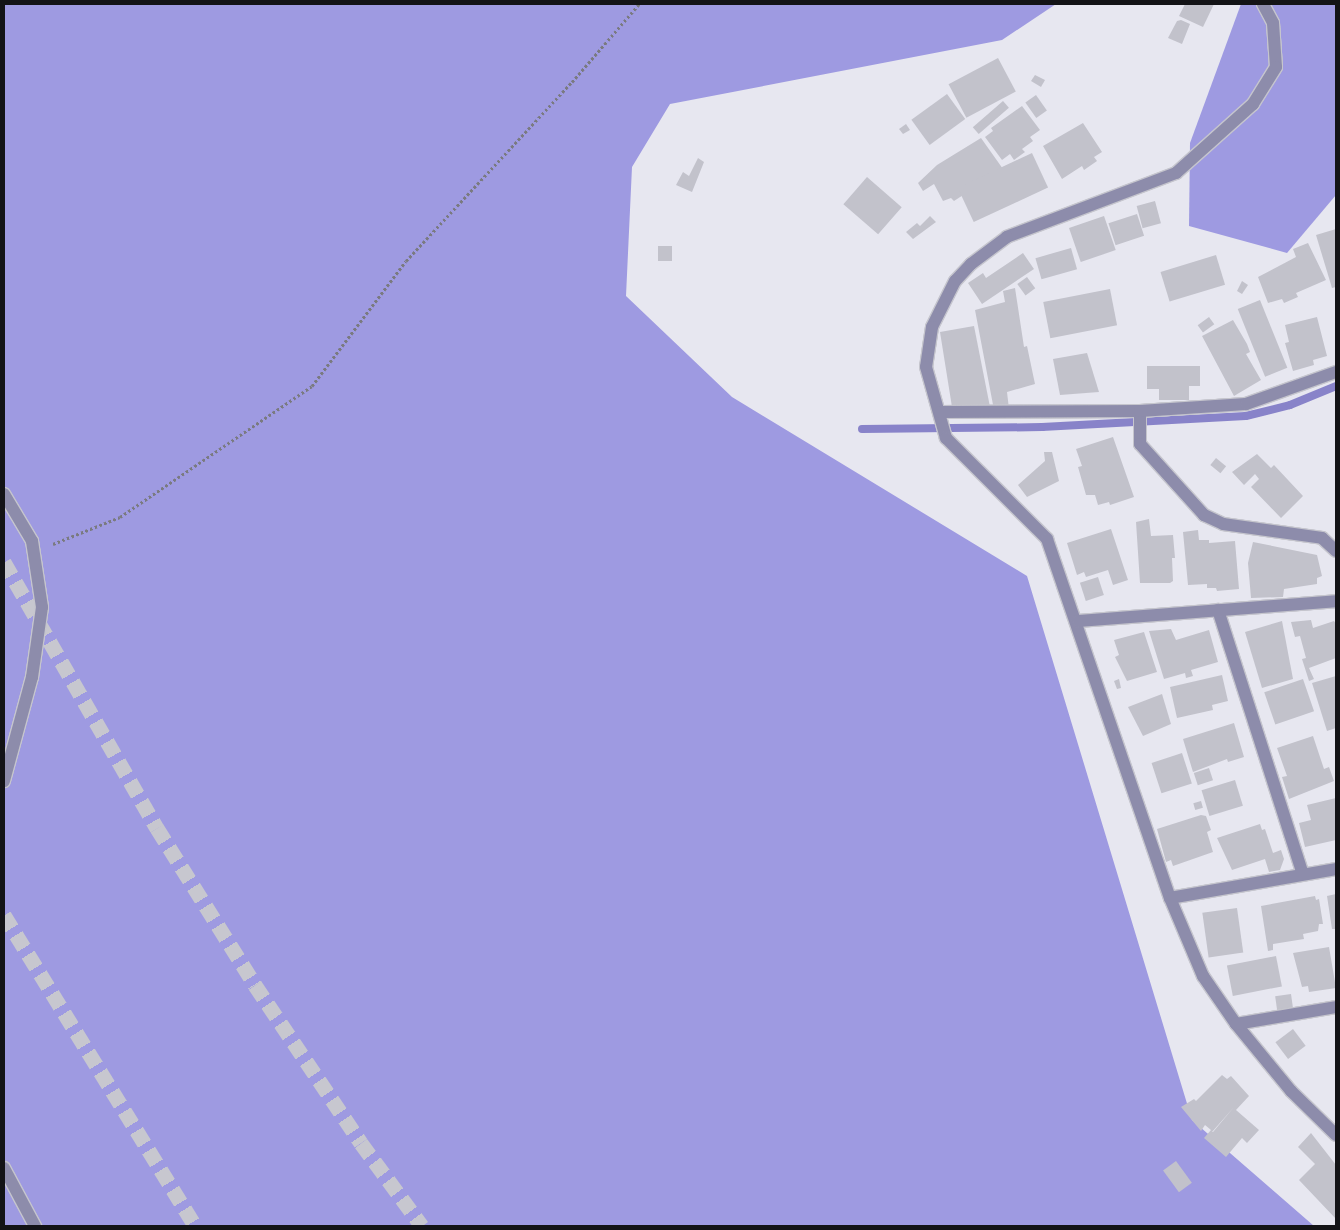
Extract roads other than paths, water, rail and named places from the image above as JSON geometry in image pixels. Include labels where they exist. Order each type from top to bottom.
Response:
[{"type":"street","points":[[1263,4],[1273,23],[1276,67],[1252,104],[1176,173],[1007,237],[971,264],[955,281],[932,327],[926,367],[946,438],[1047,539],[1078,621],[1170,898],[1203,976],[1236,1024],[1291,1092],[1336,1135]]},
{"type":"street","points":[[940,412],[1140,411],[1246,404],[1336,372]]},
{"type":"street","points":[[1140,411],[1140,444],[1204,515],[1223,524],[1322,538],[1336,551]]},
{"type":"street","points":[[4,494],[32,540],[42,607],[32,678],[4,782]]},
{"type":"street","points":[[1078,621],[1336,601]]},
{"type":"street","points":[[1218,610],[1303,874]]},
{"type":"street","points":[[1170,898],[1336,869]]},
{"type":"street","points":[[1236,1024],[1336,1007]]},
{"type":"street","points":[[4,1168],[35,1226]]},
{"type":"waterway","points":[[862,429],[1042,427],[1246,416],[1290,405],[1336,386]]},
{"type":"tunnel","points":[[4,562],[157,828],[255,985],[361,1143],[422,1226]]},
{"type":"tunnel","points":[[4,915],[195,1226]]}]
